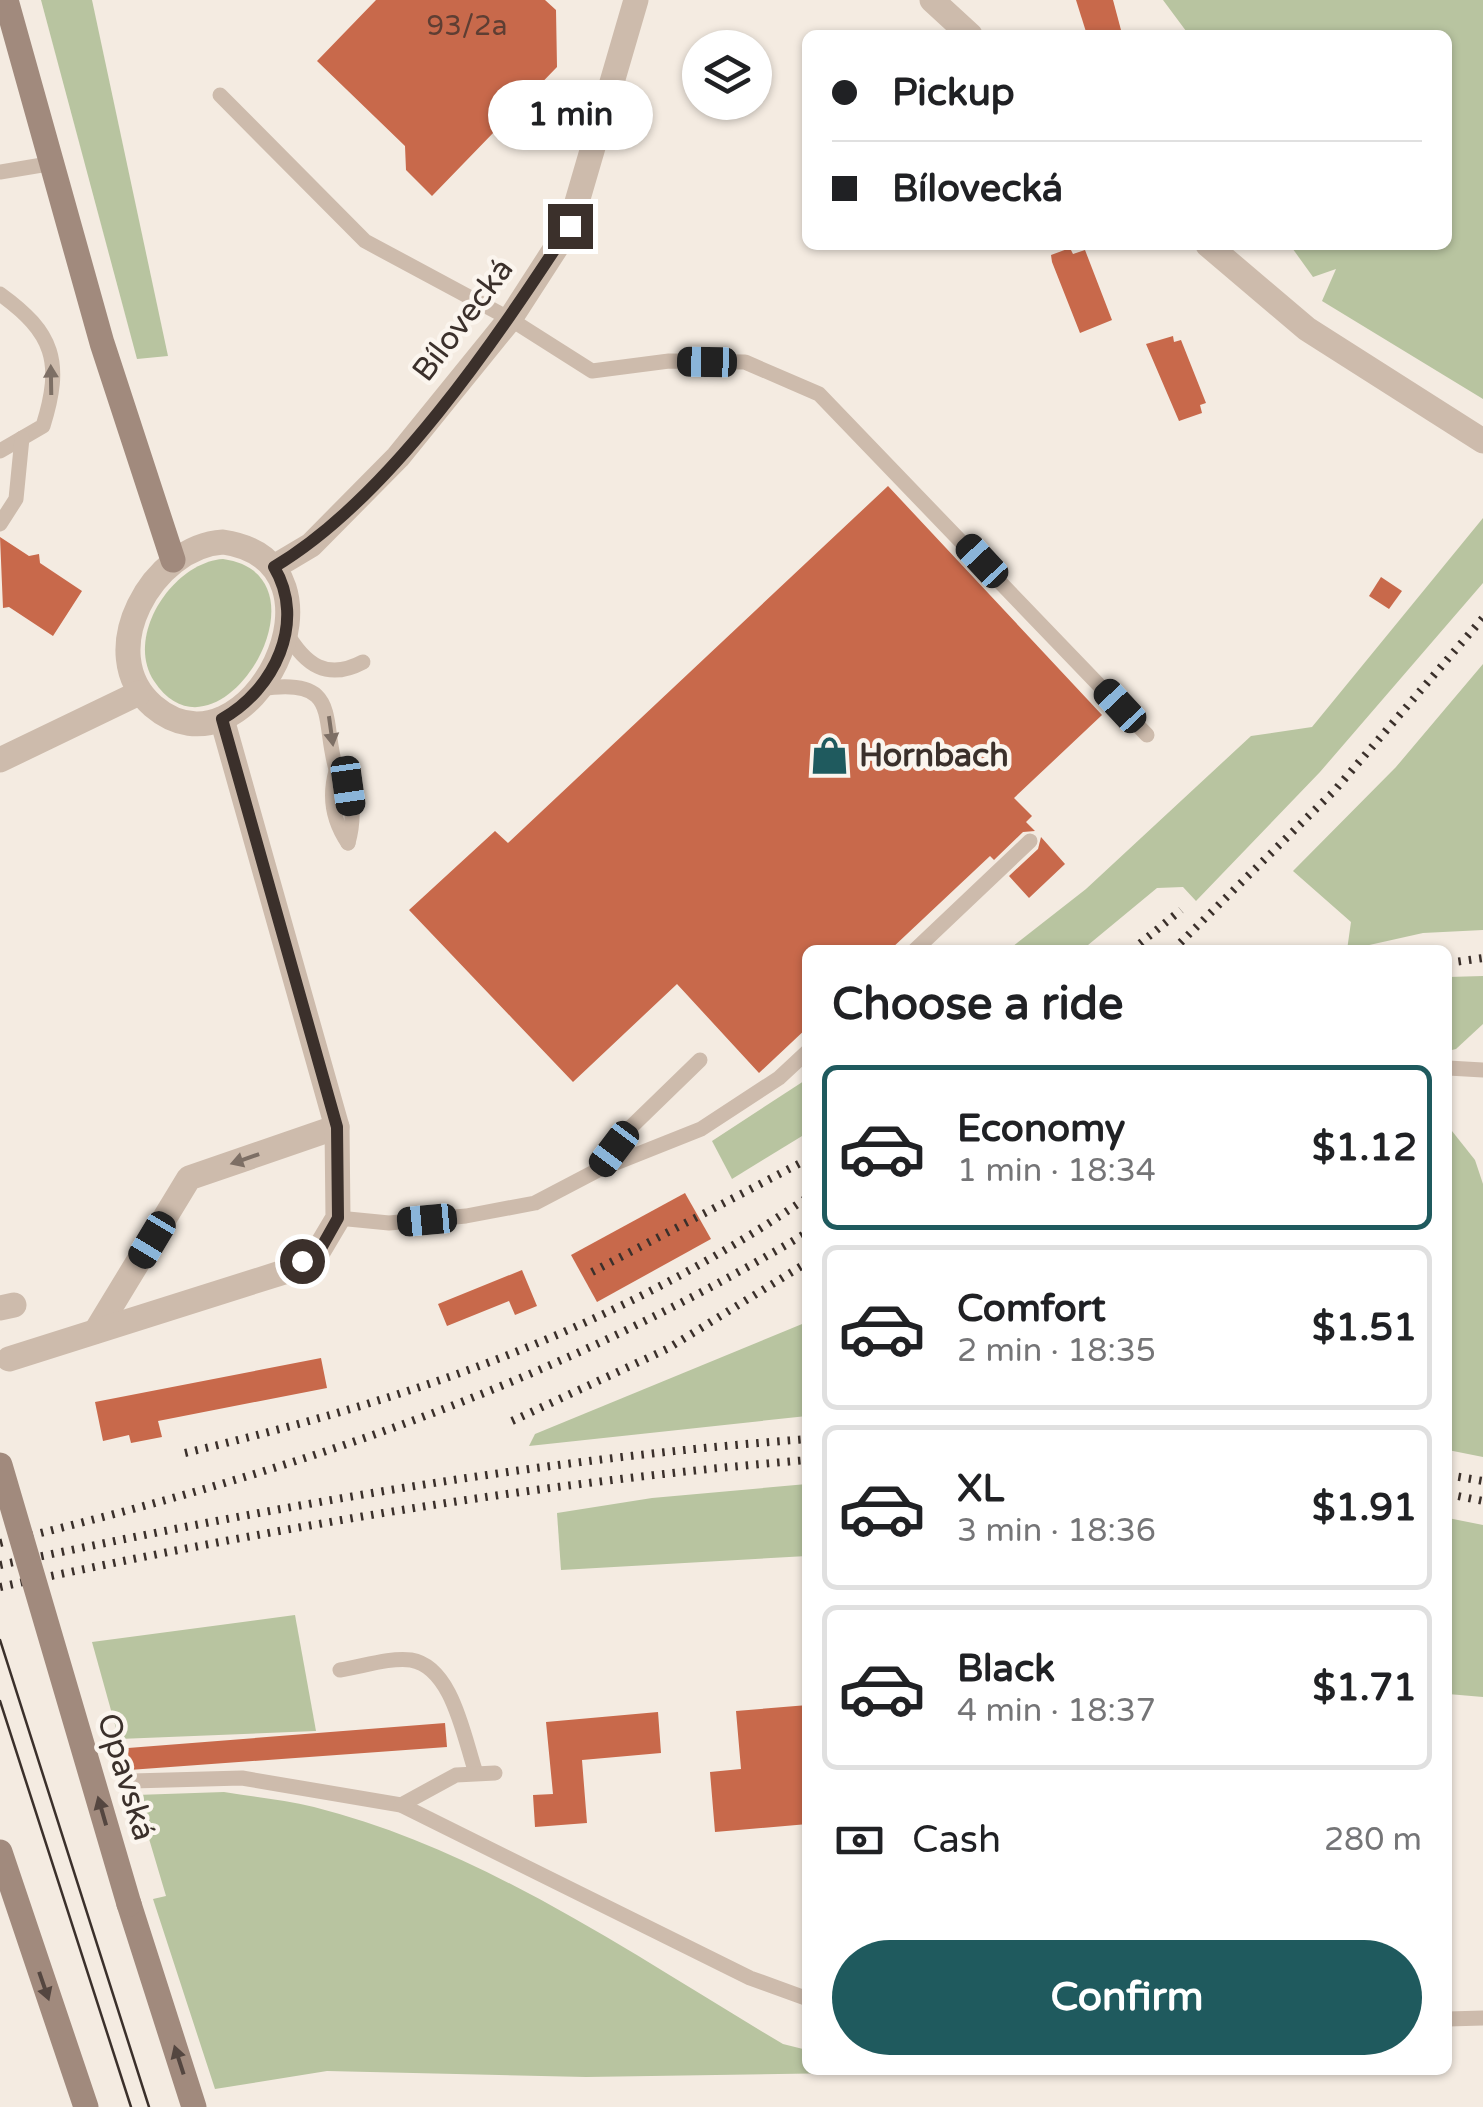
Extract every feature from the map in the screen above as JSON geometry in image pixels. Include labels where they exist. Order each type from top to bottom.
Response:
[{"type":"main road","points":[[8,0],[102,343],[172,560]]},
{"type":"main road","name":"Opavská","points":[[0,1465],[129,1904],[194,2107]]},
{"type":"main road","points":[[0,1852],[86,2107]]},
{"type":"street","name":"Bílovecká","points":[[274,567],[311,545],[398,457],[510,320],[570,226],[636,0]]},
{"type":"street","points":[[932,0],[965,30]]},
{"type":"street","points":[[1214,250],[1308,328],[1483,442]]},
{"type":"street","points":[[223,542],[251,548],[274,567],[287,593],[286,632],[260,689],[222,719],[205,724],[176,720],[139,692],[130,668],[132,629],[150,587],[172,560],[196,546],[223,542]]},
{"type":"street","points":[[0,760],[139,692]]},
{"type":"street","points":[[8,1358],[284,1272],[320,1250],[338,1218],[337,1127],[222,719]]},
{"type":"street","points":[[96,1331],[189,1178],[337,1127]]},
{"type":"lane","points":[[220,96],[365,241],[510,320],[592,371],[669,361],[745,362],[819,394],[1147,734]]},
{"type":"lane","points":[[0,172],[54,162]]},
{"type":"lane","points":[[0,294],[31,316],[48,346],[55,386],[43,426],[0,451]]},
{"type":"lane","points":[[0,524],[16,500],[22,438]]},
{"type":"lane","points":[[286,632],[298,653],[314,667],[331,672],[363,662]]},
{"type":"lane","points":[[260,689],[296,687],[315,696],[330,716],[336,771],[331,790],[338,828],[348,843]]},
{"type":"lane","points":[[920,945],[1030,842]]},
{"type":"lane","points":[[338,1218],[383,1223],[466,1216],[535,1203],[598,1170],[701,1128],[779,1078],[802,1057]]},
{"type":"lane","points":[[598,1170],[631,1127],[700,1060]]},
{"type":"lane","points":[[1452,1068],[1483,1070]]},
{"type":"lane","points":[[340,1670],[408,1660],[428,1665],[453,1707],[476,1773]]},
{"type":"lane","points":[[400,1805],[456,1775],[495,1773]]},
{"type":"lane","points":[[132,1781],[242,1778],[400,1805],[750,1978],[802,1997]]},
{"type":"lane","points":[[1452,2019],[1483,2018]]},
{"type":"green space","points":[[41,0],[92,0],[168,356],[137,359]]},
{"type":"green space","points":[[1163,0],[1483,0],[1483,399],[1322,301],[1336,269],[1313,277],[1294,250],[1452,250],[1452,30],[1185,30]]},
{"type":"green space","points":[[1483,518],[1483,583],[1320,772],[1196,901],[1183,887],[1157,888],[1088,945],[1014,945],[1086,889],[1251,736],[1312,727]]},
{"type":"green space","points":[[223,559],[256,573],[270,598],[269,630],[256,662],[235,689],[208,705],[180,704],[154,681],[146,663],[150,623],[159,604],[187,573]]},
{"type":"green space","points":[[1483,664],[1483,930],[1423,933],[1369,945],[1348,945],[1351,922],[1293,871],[1396,767]]},
{"type":"green space","points":[[1483,976],[1483,1024],[1452,1050],[1452,977]]},
{"type":"green space","points":[[802,1082],[802,1136],[732,1179],[712,1141]]},
{"type":"green space","points":[[1452,1131],[1475,1160],[1483,1184],[1483,1457],[1452,1451]]},
{"type":"green space","points":[[802,1324],[802,1417],[529,1446],[535,1434]]},
{"type":"green space","points":[[802,1484],[802,1556],[561,1570],[557,1513],[652,1498]]},
{"type":"green space","points":[[1452,1519],[1483,1525],[1483,1697],[1452,1694]]},
{"type":"green space","points":[[295,1615],[316,1731],[119,1739],[92,1642]]},
{"type":"green space","points":[[224,1792],[303,1805],[377,1826],[438,1850],[557,1909],[783,2044],[802,2049],[802,2074],[586,2077],[327,2071],[215,2089],[153,1899],[166,1896],[136,1795]]},
{"type":"building","points":[[376,0],[545,0],[556,10],[557,67],[432,196],[406,170],[405,146],[317,61]]},
{"type":"building","points":[[1076,0],[1113,0],[1121,30],[1085,30]]},
{"type":"building","points":[[1085,250],[1112,320],[1080,333],[1051,255]]},
{"type":"building","points":[[1173,336],[1174,342],[1181,340],[1206,403],[1200,405],[1202,413],[1179,421],[1146,344]]},
{"type":"building","name":"Hornbach","points":[[888,486],[1102,715],[1014,798],[1032,816],[1026,822],[1035,831],[1023,832],[994,860],[990,856],[895,945],[802,945],[802,1033],[759,1073],[677,984],[573,1082],[409,910],[495,831],[508,843]]},
{"type":"building","points":[[0,537],[29,556],[39,554],[40,563],[82,591],[53,636],[9,607],[3,608]]},
{"type":"building","points":[[1381,577],[1402,591],[1389,609],[1369,596]]},
{"type":"building","points":[[1041,837],[1065,864],[1029,898],[1009,876],[1038,849]]},
{"type":"building","points":[[685,1193],[711,1239],[597,1302],[571,1255]]},
{"type":"building","points":[[522,1270],[537,1306],[515,1315],[509,1301],[447,1326],[438,1304]]},
{"type":"building","points":[[321,1358],[327,1388],[158,1421],[162,1437],[131,1443],[129,1435],[103,1441],[95,1402]]},
{"type":"building","points":[[802,1706],[802,1825],[715,1832],[710,1772],[741,1769],[736,1711]]},
{"type":"building","points":[[658,1712],[661,1753],[582,1760],[587,1823],[535,1827],[533,1795],[553,1794],[546,1722]]},
{"type":"building","points":[[445,1723],[447,1747],[129,1770],[128,1748]]},
{"type":"tram line","points":[[0,1640],[149,2107]]},
{"type":"tram line","points":[[0,1701],[131,2107]]},
{"type":"railway","points":[[1178,945],[1335,790],[1483,618]]},
{"type":"railway","points":[[1138,945],[1181,910]]},
{"type":"railway","points":[[1452,962],[1483,958]]},
{"type":"railway","points":[[592,1272],[802,1162]]},
{"type":"railway","points":[[185,1453],[351,1409],[509,1355],[661,1286],[802,1201]]},
{"type":"railway","points":[[0,1543],[213,1486],[416,1419],[613,1336],[802,1235]]},
{"type":"railway","points":[[512,1421],[667,1349],[802,1266]]},
{"type":"railway","points":[[0,1565],[402,1488],[604,1459],[802,1440]]},
{"type":"railway","points":[[0,1587],[402,1510],[604,1481],[802,1461]]},
{"type":"railway","points":[[1452,1476],[1483,1481]]},
{"type":"railway","points":[[1452,1495],[1483,1501]]},
{"type":"place","name":"Hornbach","points":[[829,756]]},
{"type":"route","points":[[302,1261],[320,1250],[338,1218],[337,1127],[222,719],[252,698],[278,657],[289,607],[287,593],[274,567],[311,545],[398,457],[510,320],[570,226]]}]
